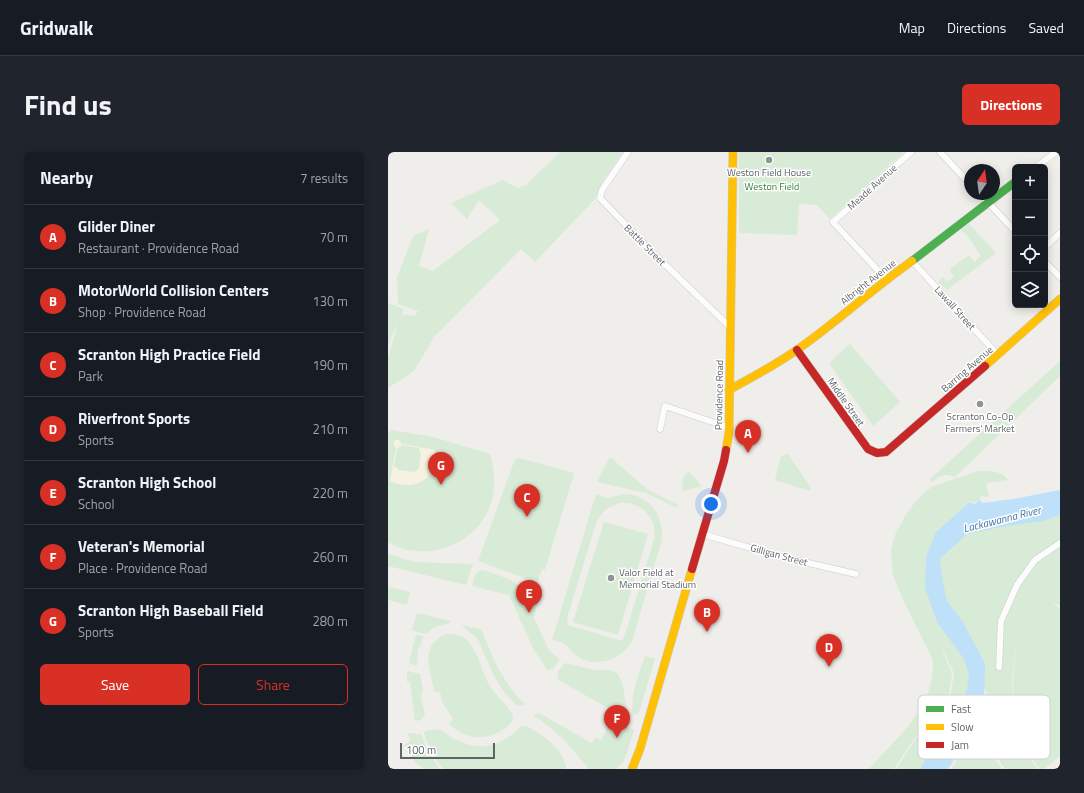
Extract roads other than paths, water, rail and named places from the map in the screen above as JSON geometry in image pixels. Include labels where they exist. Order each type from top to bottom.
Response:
[{"type":"street","name":"Battle Street","points":[[628,152],[602,190],[600,198],[648,248],[731,328]]},
{"type":"street","name":"Providence Road","points":[[632,769],[640,749],[724,461],[730,428],[729,390],[733,152]]},
{"type":"street","name":"Meade Avenue","points":[[886,279],[833,222],[911,152]]},
{"type":"street","points":[[940,152],[964,178]]},
{"type":"street","points":[[1040,164],[1056,152]]},
{"type":"street","name":"Albright Avenue","points":[[729,390],[797,350],[886,279],[912,261],[1012,184]]},
{"type":"street","points":[[988,202],[1012,228]]},
{"type":"street","points":[[1048,244],[1060,233]]},
{"type":"street","name":"Lawall Street","points":[[912,261],[998,355]]},
{"type":"street","points":[[1048,265],[1060,278]]},
{"type":"street","name":"Barring Avenue","points":[[886,452],[1060,299]]},
{"type":"street","name":"Middle Street","points":[[797,350],[868,449],[876,454],[886,452]]},
{"type":"street","points":[[660,429],[665,406],[730,428]]},
{"type":"street","name":"Gilligan Street","points":[[702,534],[778,556],[856,574]]},
{"type":"street","points":[[999,667],[1001,620],[1017,585],[1035,560],[1060,543]]},
{"type":"street","points":[[637,769],[640,749]]},
{"type":"water","name":"Lackawanna River","points":[[1060,490],[1060,515],[1043,521],[1006,526],[967,534],[940,559],[947,601],[963,622],[985,664],[984,695],[964,695],[967,690],[969,674],[964,659],[937,622],[925,588],[926,557],[936,532],[970,502],[976,504],[980,500],[982,503]]},
{"type":"water","points":[[926,759],[955,759],[948,769],[920,769]]},
{"type":"place","name":"Weston Field House","points":[[769,160]]},
{"type":"place","name":"Scranton Co-Op Farmers' Market","points":[[980,404]]},
{"type":"place","name":"Glider Diner","points":[[748,453]]},
{"type":"place","name":"Scranton High Baseball Field","points":[[441,485]]},
{"type":"place","name":"Scranton High Practice Field","points":[[527,517]]},
{"type":"place","name":"Valor Field at Memorial Stadium","points":[[611,578]]},
{"type":"place","name":"Scranton High School","points":[[529,613]]},
{"type":"place","name":"MotorWorld Collision Centers","points":[[707,632]]},
{"type":"place","name":"Riverfront Sports","points":[[829,667]]},
{"type":"place","name":"Veteran's Memorial","points":[[617,738]]},
{"type":"park label","name":"Weston Field","points":[[772,186]]}]
